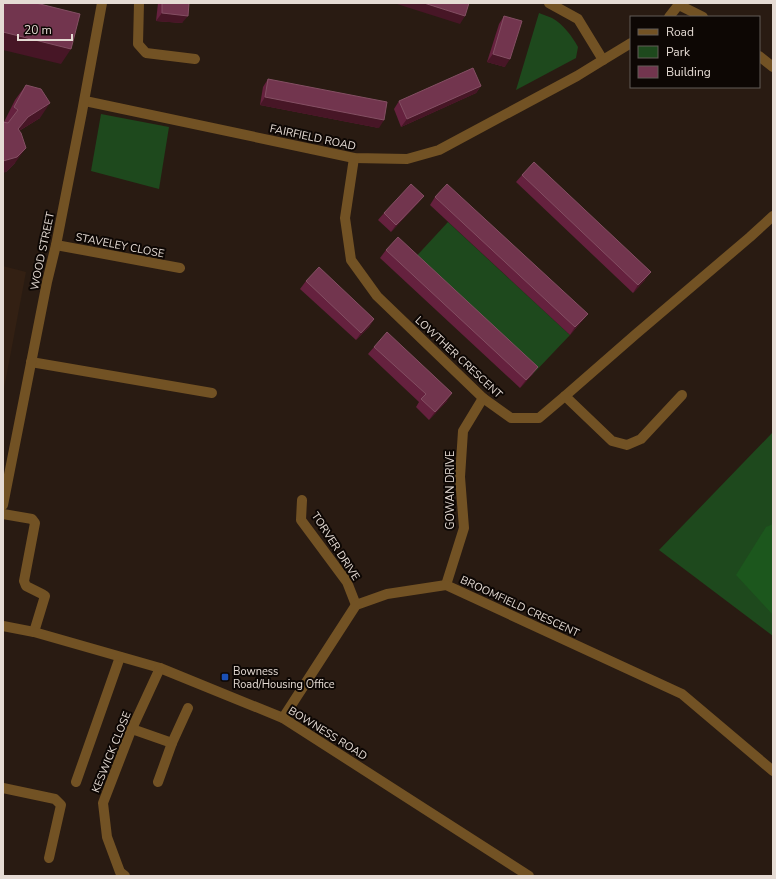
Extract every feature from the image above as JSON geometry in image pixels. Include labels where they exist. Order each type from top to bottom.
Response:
[{"type":"street","name":"WOOD STREET","points":[[3,505],[47,282],[56,245],[85,101],[102,3]]},
{"type":"street","points":[[139,3],[138,44],[146,53],[195,59]]},
{"type":"street","points":[[548,3],[578,19],[603,60]]},
{"type":"street","points":[[669,16],[680,4],[701,16]]},
{"type":"street","name":"FAIRFIELD ROAD","points":[[85,101],[354,158],[407,159],[439,150],[577,76],[630,44]]},
{"type":"street","points":[[760,57],[773,66]]},
{"type":"street","name":"LOWTHER CRESCENT","points":[[354,158],[345,218],[352,260],[377,296],[483,398],[511,418],[539,418],[773,216]]},
{"type":"street","name":"STAVELEY CLOSE","points":[[56,245],[180,268]]},
{"type":"street","points":[[31,362],[212,392]]},
{"type":"street","points":[[566,396],[612,441],[627,445],[641,439],[682,395]]},
{"type":"street","name":"GOWAN DRIVE","points":[[446,585],[464,528],[460,477],[463,431],[483,398]]},
{"type":"street","name":"TORVER DRIVE","points":[[302,500],[301,520],[347,582],[356,605]]},
{"type":"street","points":[[3,514],[32,519],[35,523],[24,581],[26,586],[45,596],[34,632]]},
{"type":"street","name":"BROOMFIELD CRESCENT","points":[[356,605],[387,594],[446,585],[682,694],[773,771]]},
{"type":"street","points":[[283,718],[356,605]]},
{"type":"street","name":"BOWNESS ROAD","points":[[3,626],[34,632],[160,668],[283,718],[529,876]]},
{"type":"street","points":[[76,782],[120,657]]},
{"type":"street","name":"KESWICK CLOSE","points":[[121,875],[107,837],[103,803],[132,729],[160,668]]},
{"type":"street","points":[[158,782],[172,743],[188,708]]},
{"type":"street","points":[[132,729],[172,743]]},
{"type":"street","points":[[3,788],[55,799],[61,806],[49,858]]},
{"type":"shaded area","points":[[3,266],[26,272],[3,394]]},
{"type":"green space","points":[[539,13],[550,17],[567,31],[578,47],[576,58],[516,90]]},
{"type":"green space","points":[[101,114],[169,127],[159,189],[91,171]]},
{"type":"green space","points":[[448,222],[570,335],[532,375],[411,262]]},
{"type":"green space","points":[[773,432],[773,636],[659,550]]},
{"type":"green space","points":[[773,524],[773,615],[736,575],[766,527]]},
{"type":"building","points":[[3,3],[36,3],[80,14],[71,49],[3,32]]},
{"type":"building","points":[[162,3],[189,3],[188,16],[162,13]]},
{"type":"building","points":[[424,3],[469,3],[465,16]]},
{"type":"building","points":[[504,16],[522,21],[510,59],[493,54]]},
{"type":"building","points":[[473,68],[481,86],[407,119],[399,101]]},
{"type":"building","points":[[268,79],[387,102],[384,120],[265,97]]},
{"type":"building","points":[[26,85],[41,89],[50,103],[28,117],[18,129],[21,133],[26,148],[17,157],[3,161],[3,122],[8,123],[18,110],[14,107]]},
{"type":"building","points":[[534,162],[651,272],[638,285],[522,175]]},
{"type":"building","points":[[411,184],[424,196],[396,225],[384,213]]},
{"type":"building","points":[[447,184],[588,314],[575,327],[435,197]]},
{"type":"building","points":[[398,237],[538,367],[526,380],[386,250]]},
{"type":"building","points":[[319,267],[374,319],[361,333],[306,281]]},
{"type":"building","points":[[387,332],[452,393],[435,412],[421,399],[426,394],[374,347]]},
{"type":"place","name":"Bowness Road/Housing Office","points":[[225,677]]}]
